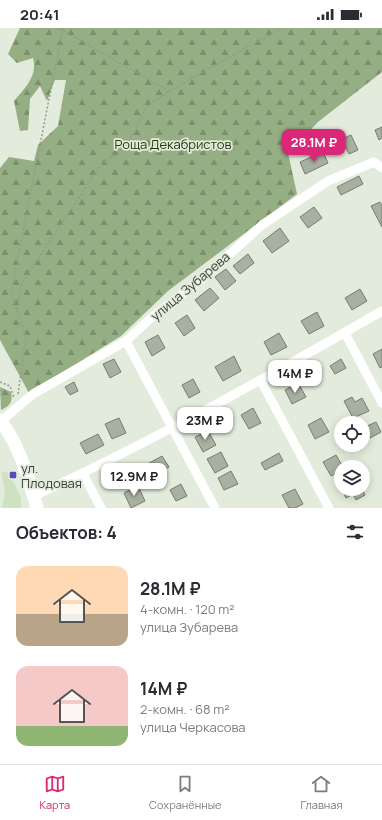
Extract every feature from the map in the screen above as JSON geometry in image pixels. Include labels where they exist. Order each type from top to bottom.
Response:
[{"type":"main road","points":[[0,421],[13,439],[22,458],[35,502]]},
{"type":"street","name":"улица Зубарева","points":[[0,421],[34,394],[126,341],[152,318],[201,280],[262,225],[328,181],[374,162],[382,168]]},
{"type":"street","points":[[35,502],[83,474],[261,381],[382,311]]},
{"type":"street","points":[[345,333],[382,403]]},
{"type":"street","points":[[126,341],[214,508]]},
{"type":"street","points":[[261,381],[329,508]]},
{"type":"street","points":[[83,474],[101,508]]},
{"type":"path","points":[[56,28],[62,29],[169,91]]},
{"type":"path","points":[[16,309],[22,283],[100,166],[121,150],[132,136],[146,107],[169,91],[282,28]]},
{"type":"path","points":[[17,408],[26,337],[11,292],[62,29]]},
{"type":"path","points":[[0,382],[10,386],[17,408]]},
{"type":"green space","name":"Роща Декабристов","points":[[20,28],[382,28],[382,72],[318,122],[288,153],[297,194],[168,291],[121,336],[29,393],[0,340],[0,168],[9,157],[34,161],[38,145],[58,126],[66,80],[55,80],[47,101],[40,86],[30,99],[28,130],[20,131],[14,101],[30,81],[34,70],[34,64],[33,58],[17,63],[8,54]]},
{"type":"green space","points":[[0,387],[11,392],[12,395],[10,403],[7,407],[1,410]]},
{"type":"green space","points":[[1,471],[9,473],[21,498],[21,508],[2,508],[5,492]]},
{"type":"building","points":[[382,127],[382,138],[379,140],[375,130]]},
{"type":"building","points":[[351,135],[358,150],[349,154],[342,139]]},
{"type":"building","points":[[323,152],[328,163],[305,174],[300,162]]},
{"type":"building","points":[[359,176],[363,184],[341,195],[337,187]]},
{"type":"building","points":[[380,202],[382,206],[382,227],[371,206]]},
{"type":"building","points":[[314,207],[322,218],[308,228],[300,217]]},
{"type":"building","points":[[280,228],[289,241],[272,253],[263,241]]},
{"type":"building","points":[[248,254],[254,263],[240,274],[233,266]]},
{"type":"building","points":[[226,269],[236,281],[225,290],[215,277]]},
{"type":"building","points":[[210,288],[219,298],[204,311],[195,300]]},
{"type":"building","points":[[360,289],[367,301],[352,310],[345,298]]},
{"type":"building","points":[[317,312],[324,326],[309,334],[301,321]]},
{"type":"building","points":[[187,315],[195,328],[184,336],[175,323]]},
{"type":"building","points":[[279,333],[287,347],[271,355],[264,342]]},
{"type":"building","points":[[158,335],[165,348],[152,356],[145,342]]},
{"type":"building","points":[[382,349],[382,367],[380,368],[373,354]]},
{"type":"building","points":[[234,356],[241,371],[223,381],[215,367]]},
{"type":"building","points":[[114,359],[121,372],[110,378],[103,364]]},
{"type":"building","points":[[341,359],[346,368],[335,374],[330,366]]},
{"type":"building","points":[[193,379],[200,392],[189,398],[182,385]]},
{"type":"building","points":[[74,382],[78,391],[70,395],[65,387]]},
{"type":"building","points":[[298,383],[306,397],[292,404],[285,390]]},
{"type":"building","points":[[352,397],[355,402],[362,398],[369,411],[358,416],[352,416],[344,401]]},
{"type":"building","points":[[253,408],[261,423],[249,429],[241,415]]},
{"type":"building","points":[[119,418],[126,433],[112,439],[105,424]]},
{"type":"building","points":[[321,418],[329,432],[315,439],[308,425]]},
{"type":"building","points":[[376,422],[381,432],[370,438],[370,425]]},
{"type":"building","points":[[208,431],[216,445],[203,452],[195,437]]},
{"type":"building","points":[[98,434],[104,445],[86,454],[80,443]]},
{"type":"building","points":[[221,452],[228,466],[215,473],[207,459]]},
{"type":"building","points":[[279,453],[283,461],[265,470],[261,463]]},
{"type":"building","points":[[336,455],[339,460],[334,460],[334,474],[331,476],[323,462]]},
{"type":"building","points":[[162,456],[169,467],[149,479],[142,467]]},
{"type":"building","points":[[231,471],[238,484],[224,490],[218,478]]},
{"type":"building","points":[[181,484],[187,496],[176,501],[170,490]]},
{"type":"building","points":[[138,486],[145,501],[131,508],[124,493]]},
{"type":"building","points":[[295,489],[303,504],[295,508],[289,508],[282,495]]},
{"type":"building","points":[[354,496],[363,496],[356,500]]},
{"type":"place","name":"ул. Плодовая","points":[[13,475]]}]
